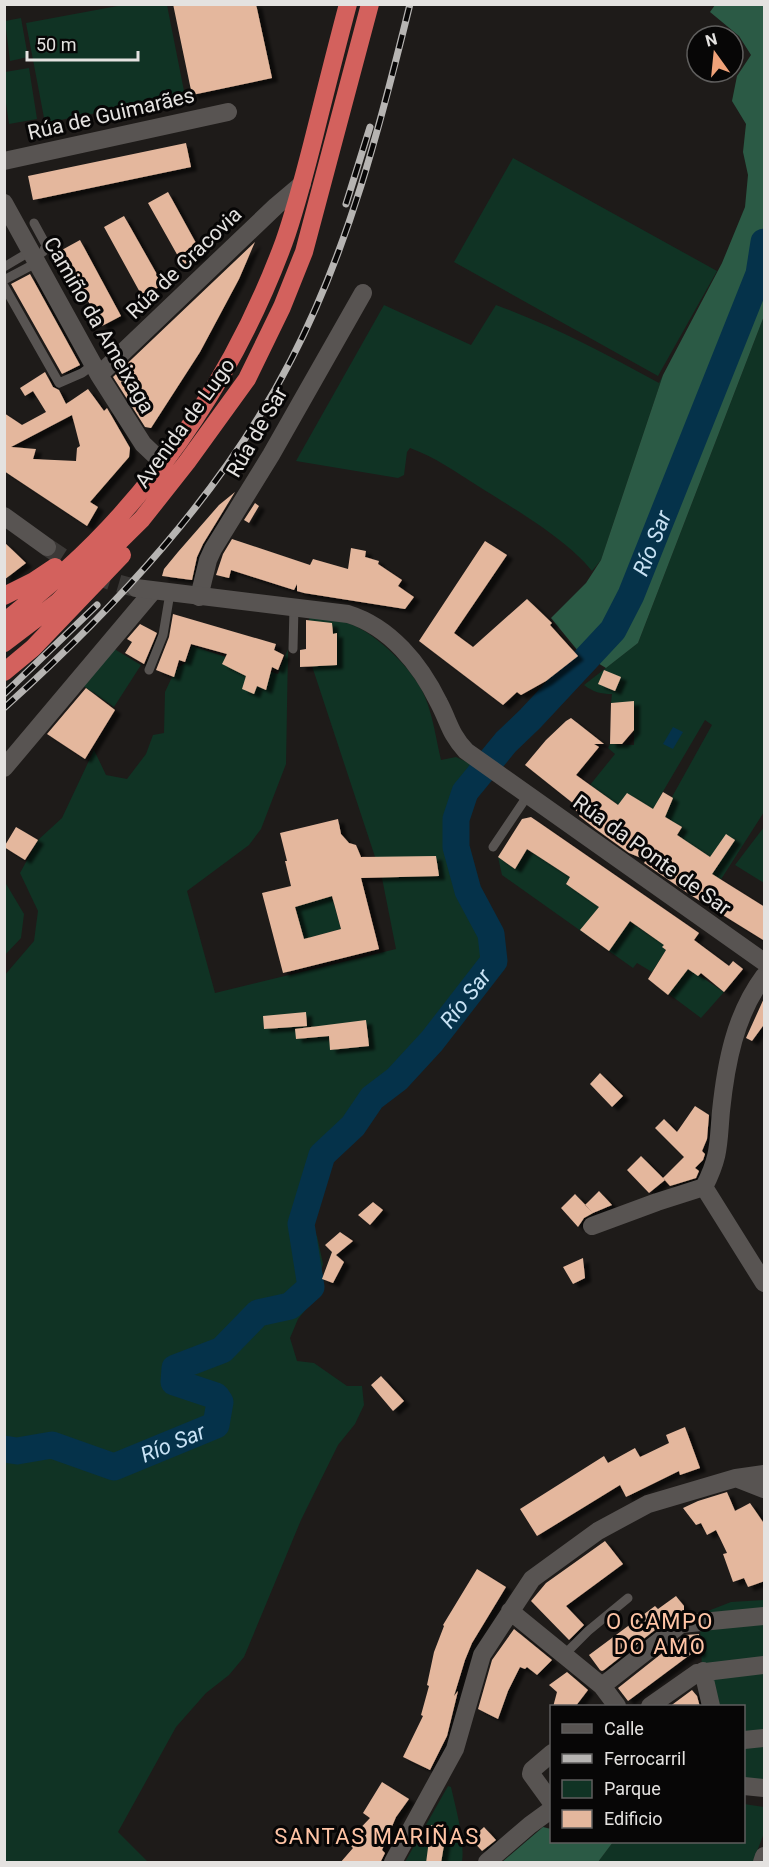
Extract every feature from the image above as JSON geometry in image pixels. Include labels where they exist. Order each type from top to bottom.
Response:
[{"type":"highway","name":"Avenida de Lugo","points":[[4,622],[68,569],[120,515],[163,463],[208,397],[248,324],[284,242],[302,184],[348,4]]},
{"type":"highway","name":"Avenida de Lugo","points":[[4,643],[58,602],[142,519],[247,379],[282,307],[304,252],[370,4]]},
{"type":"highway","points":[[4,672],[33,648],[161,513],[212,445],[247,379]]},
{"type":"highway","points":[[4,596],[59,564],[83,553]]},
{"type":"street","name":"Rúa de Guimarães","points":[[4,161],[228,112]]},
{"type":"street","name":"Rúa de Cracovia","points":[[96,370],[302,184]]},
{"type":"street","name":"Camiño da Ameixaga","points":[[4,203],[96,370],[143,444],[163,463]]},
{"type":"street","name":"Rúa de Sar","points":[[199,597],[213,549],[271,455],[363,293]]},
{"type":"street","points":[[4,516],[47,547]]},
{"type":"street","points":[[4,768],[153,591],[294,607]]},
{"type":"street","name":"Rúa da Ponte de Sar","points":[[294,607],[348,614],[372,624],[399,645],[421,670],[441,706],[448,727],[466,751],[765,963]]},
{"type":"street","points":[[592,1226],[704,1187],[717,1159],[730,1050],[744,1010],[765,976]]},
{"type":"street","points":[[704,1187],[765,1282]]},
{"type":"street","points":[[393,1863],[452,1758],[482,1655],[525,1586],[538,1573],[615,1521],[660,1498],[736,1478],[765,1474]]},
{"type":"street","points":[[736,1478],[765,1489]]},
{"type":"street","points":[[510,1611],[564,1655],[609,1700],[681,1624],[765,1616]]},
{"type":"street","points":[[653,1705],[697,1673],[765,1665]]},
{"type":"street","points":[[703,1671],[711,1705]]},
{"type":"street","points":[[745,1740],[765,1738]]},
{"type":"street","points":[[550,1755],[532,1770],[531,1774],[550,1800]]},
{"type":"street","points":[[745,1786],[765,1788]]},
{"type":"street","points":[[488,1863],[530,1825],[550,1810]]},
{"type":"street","points":[[762,1863],[765,1856]]},
{"type":"lane","points":[[4,280],[43,252],[46,245],[34,223]]},
{"type":"lane","points":[[4,267],[35,257]]},
{"type":"lane","points":[[4,286],[59,383],[82,373],[96,370]]},
{"type":"lane","points":[[148,670],[164,635],[153,591]]},
{"type":"lane","points":[[293,649],[294,607]]},
{"type":"lane","points":[[493,847],[528,795]]},
{"type":"lane","points":[[564,1655],[588,1631],[628,1598]]},
{"type":"green space","points":[[123,5],[167,5],[185,96],[45,123],[26,23]]},
{"type":"green space","points":[[715,5],[764,5],[764,316],[638,643],[606,668],[578,651],[551,618],[586,583],[601,560],[663,375],[722,263],[745,207],[748,175],[743,152],[746,124],[732,101],[735,84],[745,84],[745,64],[751,55],[745,46],[745,24],[724,24],[710,12]]},
{"type":"green space","points":[[21,18],[28,57],[10,61],[5,21]]},
{"type":"green space","points":[[29,68],[37,119],[9,124],[5,96],[5,72]]},
{"type":"green space","points":[[513,158],[717,271],[658,376],[454,262]]},
{"type":"green space","points":[[384,305],[471,345],[496,305],[579,341],[659,383],[663,375],[601,560],[592,571],[582,559],[539,525],[445,465],[410,448],[407,452],[404,475],[398,478],[296,461]]},
{"type":"green space","points":[[764,316],[764,812],[718,884],[677,836],[682,827],[625,810],[590,785],[615,754],[608,748],[610,744],[634,745],[634,702],[611,703],[612,694],[597,692],[584,685],[638,643]],"holes":[[[705,720],[712,725],[672,797],[669,807],[658,800]]]},
{"type":"green space","points":[[309,616],[350,624],[383,644],[413,676],[425,697],[441,760],[456,757],[473,765],[466,773],[449,819],[452,849],[464,894],[488,936],[490,961],[429,1038],[393,1075],[370,1092],[350,1121],[317,1152],[297,1226],[317,1236],[323,1264],[317,1296],[298,1319],[290,1338],[297,1361],[314,1363],[347,1386],[362,1386],[364,1405],[355,1424],[338,1445],[301,1520],[244,1657],[229,1675],[206,1693],[176,1727],[118,1832],[148,1862],[5,1862],[4,976],[34,941],[38,911],[20,873],[38,840],[62,818],[94,750],[106,775],[127,779],[146,754],[153,735],[164,733],[165,692],[178,668],[186,662],[192,646],[278,674],[288,649],[286,764],[261,829],[249,845],[187,891],[215,993],[396,949],[382,878],[312,666]]},
{"type":"green space","points":[[111,647],[141,665],[114,707],[79,683]]},
{"type":"green space","points":[[764,827],[764,883],[735,865]]},
{"type":"green space","points":[[527,849],[570,877],[566,884],[585,897],[589,892],[652,937],[667,940],[663,947],[666,950],[652,972],[637,963],[633,968],[502,875],[498,857],[515,869]]},
{"type":"green space","points":[[5,882],[24,914],[21,938],[5,955]]},
{"type":"green space","points":[[330,890],[341,929],[304,939],[293,899]]},
{"type":"green space","points":[[679,962],[724,992],[701,1018],[669,994]]},
{"type":"green space","points":[[764,1600],[764,1783],[745,1780],[745,1705],[707,1705],[703,1689],[700,1628],[708,1611],[731,1602]]},
{"type":"green space","points":[[448,1786],[451,1787],[460,1825],[462,1862],[405,1862]]},
{"type":"green space","points":[[745,1804],[764,1807],[764,1833],[753,1862],[598,1862],[612,1843],[745,1843]]},
{"type":"green space","points":[[543,1827],[550,1829],[550,1843],[612,1843],[598,1862],[502,1862]]},
{"type":"water","points":[[673,727],[683,732],[673,749],[663,744]]},
{"type":"building","points":[[173,4],[256,4],[272,78],[192,95]]},
{"type":"building","points":[[186,143],[191,167],[33,200],[28,176]]},
{"type":"building","points":[[168,192],[202,254],[183,265],[148,203]]},
{"type":"building","points":[[124,216],[163,285],[142,296],[104,227]]},
{"type":"building","points":[[80,240],[121,316],[102,326],[60,251]]},
{"type":"building","points":[[255,242],[239,279],[200,352],[151,428],[145,427],[113,377]]},
{"type":"building","points":[[30,274],[80,365],[62,374],[11,284]]},
{"type":"building","points":[[45,372],[53,387],[59,390],[66,404],[88,389],[104,411],[107,408],[130,448],[129,457],[90,502],[98,507],[87,526],[4,471],[4,413],[22,425],[46,412],[33,391],[25,396],[20,388]],"holes":[[[72,415],[80,446],[77,448],[76,461],[33,459],[36,449],[11,447]]]},
{"type":"building","points":[[235,492],[203,544],[197,557],[192,580],[162,576],[164,569],[178,552],[219,505]]},
{"type":"building","points":[[255,503],[259,506],[249,523],[244,520]]},
{"type":"building","points":[[232,539],[310,565],[313,559],[348,569],[351,548],[366,551],[365,557],[379,561],[378,564],[402,580],[398,586],[414,597],[405,609],[304,593],[297,591],[297,584],[294,590],[231,570],[229,578],[216,575],[223,554]]},
{"type":"building","points":[[485,541],[507,555],[454,633],[473,647],[527,599],[552,623],[550,625],[578,656],[546,681],[521,695],[517,692],[503,705],[419,641]]},
{"type":"building","points":[[4,542],[26,563],[4,580]]},
{"type":"building","points":[[173,614],[276,644],[274,650],[284,655],[278,670],[272,667],[266,690],[257,686],[254,694],[242,689],[246,676],[222,664],[227,654],[191,644],[185,662],[179,660],[174,677],[156,670],[169,637]]},
{"type":"building","points":[[306,620],[332,623],[333,634],[337,633],[337,665],[300,667],[300,650],[306,649]]},
{"type":"building","points":[[140,624],[157,633],[144,664],[125,653],[132,642],[127,639]]},
{"type":"building","points":[[604,670],[621,677],[615,691],[598,684]]},
{"type":"building","points":[[86,688],[115,710],[85,759],[47,734]]},
{"type":"building","points":[[634,701],[634,730],[622,744],[610,744],[611,703]]},
{"type":"building","points":[[571,718],[604,744],[594,744],[599,747],[576,775],[618,805],[627,793],[653,809],[663,792],[673,798],[665,817],[682,827],[677,835],[710,857],[726,834],[735,840],[712,874],[765,907],[765,941],[689,894],[644,863],[646,860],[629,853],[597,830],[579,816],[580,814],[572,807],[574,804],[525,765],[546,740]]},
{"type":"building","points":[[531,817],[699,933],[694,940],[729,966],[733,961],[743,969],[724,992],[701,973],[698,976],[688,969],[668,995],[648,979],[666,950],[662,947],[664,945],[630,921],[609,951],[580,930],[599,907],[566,884],[570,877],[527,849],[515,869],[498,857],[522,819]]},
{"type":"building","points":[[338,819],[341,834],[349,843],[356,845],[361,857],[436,856],[439,876],[361,878],[379,949],[283,973],[262,893],[291,886],[280,833]],"holes":[[[332,896],[341,929],[304,939],[295,907]]]},
{"type":"building","points":[[16,827],[38,840],[25,860],[4,847]]},
{"type":"building","points":[[765,996],[765,1023],[752,1041],[746,1038]]},
{"type":"building","points":[[306,1012],[307,1026],[264,1029],[263,1016]]},
{"type":"building","points":[[366,1020],[369,1046],[330,1050],[329,1036],[296,1039],[295,1029]]},
{"type":"building","points":[[600,1073],[623,1096],[612,1107],[590,1084]]},
{"type":"building","points":[[695,1106],[709,1115],[707,1139],[702,1151],[705,1154],[703,1160],[695,1168],[699,1171],[696,1178],[670,1186],[663,1178],[684,1157],[655,1128],[664,1119],[677,1132]]},
{"type":"building","points":[[641,1156],[665,1180],[649,1193],[627,1170]]},
{"type":"building","points":[[599,1191],[612,1205],[593,1213],[585,1205]]},
{"type":"building","points":[[575,1194],[593,1213],[584,1218],[578,1227],[561,1208]]},
{"type":"building","points":[[373,1202],[383,1210],[370,1225],[358,1215]]},
{"type":"building","points":[[340,1232],[353,1241],[336,1255],[344,1262],[333,1283],[322,1279],[332,1252],[325,1245]]},
{"type":"building","points":[[583,1258],[585,1278],[573,1284],[563,1267]]},
{"type":"building","points":[[381,1376],[404,1401],[393,1411],[371,1385]]},
{"type":"building","points":[[685,1427],[700,1468],[680,1475],[679,1471],[626,1497],[620,1485],[537,1536],[520,1509],[604,1456],[608,1463],[635,1448],[640,1457],[669,1443],[666,1435]]},
{"type":"building","points":[[727,1492],[735,1511],[750,1503],[765,1525],[765,1581],[748,1587],[744,1578],[733,1582],[723,1554],[727,1553],[716,1530],[707,1535],[701,1523],[696,1525],[683,1508]]},
{"type":"building","points":[[605,1541],[623,1564],[566,1606],[584,1625],[569,1640],[531,1601],[546,1583]]},
{"type":"building","points":[[477,1569],[506,1587],[472,1643],[454,1696],[458,1691],[447,1736],[430,1770],[403,1757],[423,1716],[421,1715],[429,1686],[427,1685],[434,1652],[443,1625]]},
{"type":"building","points":[[676,1596],[684,1606],[684,1611],[674,1615],[604,1670],[600,1670],[589,1655],[655,1606],[658,1609]]},
{"type":"building","points":[[514,1629],[552,1660],[537,1675],[527,1667],[525,1669],[520,1667],[498,1719],[478,1709],[492,1660]]},
{"type":"building","points":[[699,1634],[700,1653],[691,1654],[628,1701],[618,1688],[685,1635]]},
{"type":"building","points":[[567,1672],[588,1690],[577,1705],[554,1705],[557,1692],[549,1685]]},
{"type":"building","points":[[692,1690],[697,1696],[699,1705],[672,1705]]},
{"type":"building","points":[[382,1782],[409,1799],[396,1817],[382,1850],[385,1853],[380,1863],[340,1863],[353,1848],[347,1842],[370,1818],[363,1813]]},
{"type":"building","points":[[431,1825],[447,1827],[441,1863],[426,1863]]},
{"type":"building","points":[[484,1827],[496,1840],[482,1851],[471,1839]]},
{"type":"waterway","name":"Río Sar","points":[[4,1449],[17,1451],[52,1445],[114,1467],[216,1425],[220,1402],[216,1396],[174,1382],[175,1368],[222,1350],[258,1313],[290,1306],[311,1287],[301,1224],[322,1155],[353,1126],[372,1098],[397,1079],[432,1041],[494,961],[491,934],[468,891],[456,847],[456,819],[465,792],[506,742],[613,630],[631,595],[759,274],[764,242]]},
{"type":"tunnel","points":[[47,547],[89,572],[136,588]]},
{"type":"railway","points":[[4,708],[86,630],[163,547],[233,457],[263,409],[312,318],[346,230],[374,141],[410,4]]},
{"type":"railway","points":[[346,204],[370,127]]},
{"type":"railway","points":[[4,694],[97,605]]},
{"type":"district","name":"O CAMPO DO AMO","points":[[660,1634]]},
{"type":"district","name":"SANTAS MARIÑAS","points":[[377,1836]]}]
